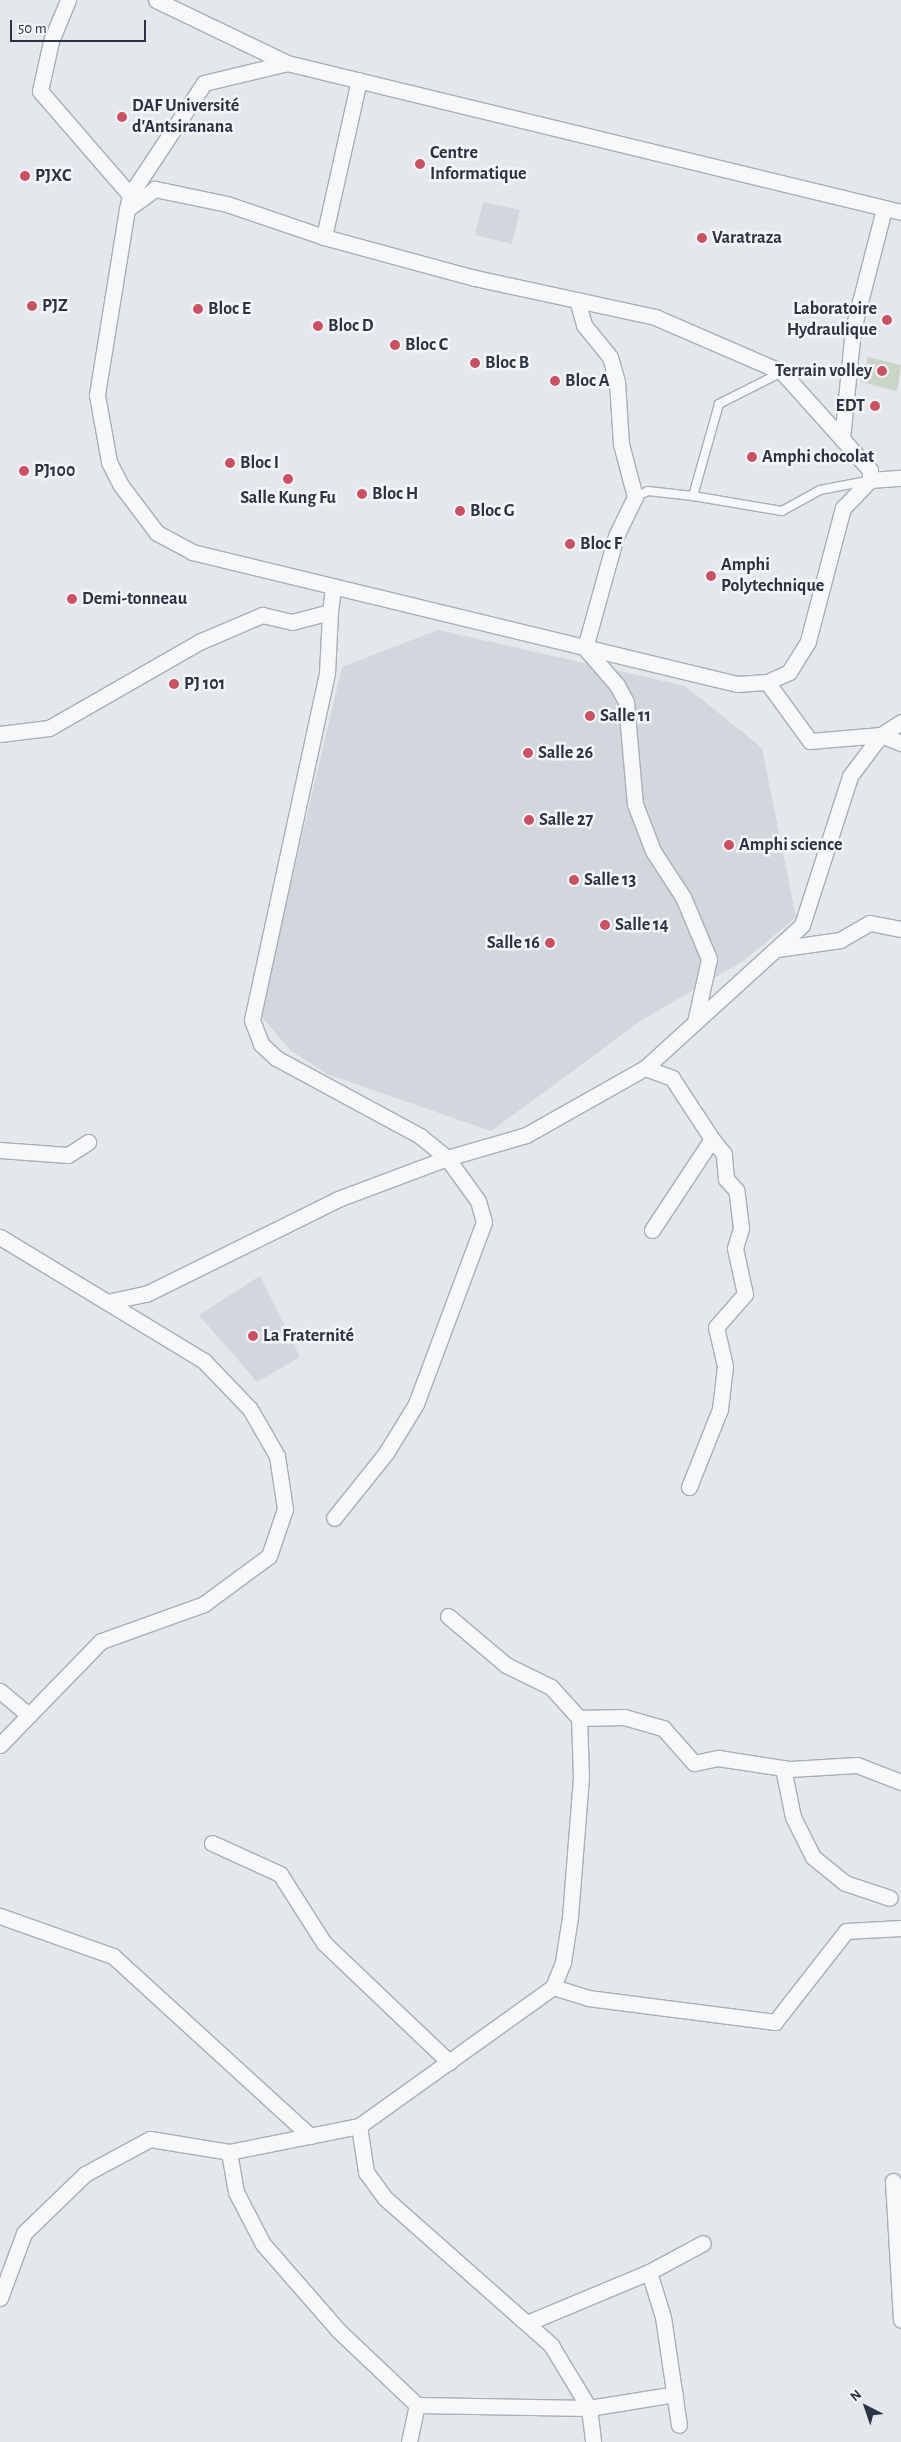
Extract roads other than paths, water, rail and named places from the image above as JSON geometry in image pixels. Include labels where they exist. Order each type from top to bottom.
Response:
[{"type":"street","points":[[68,0],[51,40],[40,91],[129,202]]},
{"type":"street","points":[[156,0],[287,63],[901,212]]},
{"type":"street","points":[[287,63],[204,82],[129,202],[97,395],[109,462],[120,484],[157,533],[192,552],[333,590],[736,684],[767,682],[789,672],[808,640],[843,508],[870,480],[901,478]]},
{"type":"street","points":[[324,236],[359,80]]},
{"type":"street","points":[[129,202],[155,190],[227,204],[324,236],[577,300],[655,317],[782,372],[870,470],[870,480]]},
{"type":"street","points":[[842,439],[854,329],[884,209]]},
{"type":"street","points":[[577,300],[584,325],[610,357],[617,382],[621,444],[635,497],[616,536],[585,648]]},
{"type":"street","points":[[333,590],[327,673],[252,1020],[261,1044],[276,1058],[420,1136],[447,1158],[478,1201],[484,1222],[416,1404],[386,1453],[334,1518]]},
{"type":"street","points":[[0,734],[49,728],[199,642],[262,615],[292,622],[330,612]]},
{"type":"street","points":[[585,648],[618,685],[626,702],[635,804],[652,851],[683,897],[708,959],[695,1022]]},
{"type":"street","points":[[767,682],[810,741],[881,735],[901,743]]},
{"type":"street","points":[[107,1302],[146,1294],[338,1199],[447,1158],[526,1135],[645,1068],[802,925],[850,776],[881,735],[901,722]]},
{"type":"street","points":[[776,949],[840,940],[870,922],[901,930]]},
{"type":"street","points":[[645,1068],[672,1078],[724,1154],[726,1179],[736,1190],[741,1228],[735,1248],[745,1294],[716,1327],[725,1366],[720,1409],[689,1487]]},
{"type":"street","points":[[652,1230],[712,1139]]},
{"type":"street","points":[[0,1150],[68,1155],[88,1142]]},
{"type":"street","points":[[0,1237],[204,1361],[250,1409],[277,1456],[285,1509],[268,1556],[204,1604],[102,1641],[0,1745]]},
{"type":"street","points":[[0,2298],[24,2233],[85,2174],[150,2139],[229,2152],[359,2126],[553,1987],[563,1962],[570,1916],[581,1777],[579,1718],[551,1687],[506,1665],[448,1616]]},
{"type":"street","points":[[0,1691],[29,1716]]},
{"type":"street","points":[[579,1718],[624,1717],[663,1728],[694,1762],[718,1758],[783,1768],[857,1765],[901,1782]]},
{"type":"street","points":[[783,1768],[793,1817],[814,1857],[845,1883],[890,1898]]},
{"type":"street","points":[[212,1843],[280,1874],[324,1944],[449,2062]]},
{"type":"street","points":[[0,1916],[113,1956],[310,2136]]},
{"type":"street","points":[[553,1987],[588,1998],[775,2022],[846,1930],[901,1928]]},
{"type":"street","points":[[359,2126],[366,2172],[385,2198],[551,2345],[589,2408],[593,2442]]},
{"type":"street","points":[[229,2152],[236,2192],[263,2244],[338,2330],[417,2406],[589,2408],[675,2394]]},
{"type":"street","points":[[892,2181],[901,2320]]},
{"type":"street","points":[[527,2323],[649,2272],[703,2244]]},
{"type":"street","points":[[649,2272],[663,2317],[679,2425]]},
{"type":"street","points":[[409,2442],[417,2406]]},
{"type":"lane","points":[[693,496],[719,404],[782,372]]},
{"type":"lane","points":[[635,497],[648,491],[693,496],[782,511],[820,490],[870,480]]},
{"type":"place","name":"DAF Université d'Antsiranana","points":[[122,117]]},
{"type":"place","name":"Centre Informatique","points":[[420,164]]},
{"type":"place","name":"PJXC","points":[[25,176]]},
{"type":"place","name":"Varatraza","points":[[702,238]]},
{"type":"place","name":"PJZ","points":[[32,306]]},
{"type":"place","name":"Bloc E","points":[[198,309]]},
{"type":"place","name":"Laboratoire Hydraulique","points":[[887,320]]},
{"type":"place","name":"Bloc D","points":[[318,326]]},
{"type":"place","name":"Bloc C","points":[[395,345]]},
{"type":"place","name":"Bloc B","points":[[475,363]]},
{"type":"place","name":"Terrain volley","points":[[882,371]]},
{"type":"place","name":"Bloc A","points":[[555,381]]},
{"type":"place","name":"EDT","points":[[875,406]]},
{"type":"place","name":"Amphi chocolat","points":[[752,457]]},
{"type":"place","name":"Bloc I","points":[[230,463]]},
{"type":"place","name":"PJ100","points":[[24,471]]},
{"type":"place","name":"Salle Kung Fu","points":[[288,479]]},
{"type":"place","name":"Bloc H","points":[[362,494]]},
{"type":"place","name":"Bloc G","points":[[460,511]]},
{"type":"place","name":"Bloc F","points":[[570,544]]},
{"type":"place","name":"Amphi Polytechnique","points":[[711,576]]},
{"type":"place","name":"Demi-tonneau","points":[[72,599]]},
{"type":"place","name":"PJ 101","points":[[174,684]]},
{"type":"place","name":"Salle 11","points":[[590,716]]},
{"type":"place","name":"Salle 26","points":[[528,753]]},
{"type":"place","name":"Salle 27","points":[[529,820]]},
{"type":"place","name":"Amphi science","points":[[729,845]]},
{"type":"place","name":"Salle 13","points":[[574,880]]},
{"type":"place","name":"Salle 14","points":[[605,925]]},
{"type":"place","name":"Salle 16","points":[[550,943]]},
{"type":"place","name":"La Fraternité","points":[[253,1336]]}]
